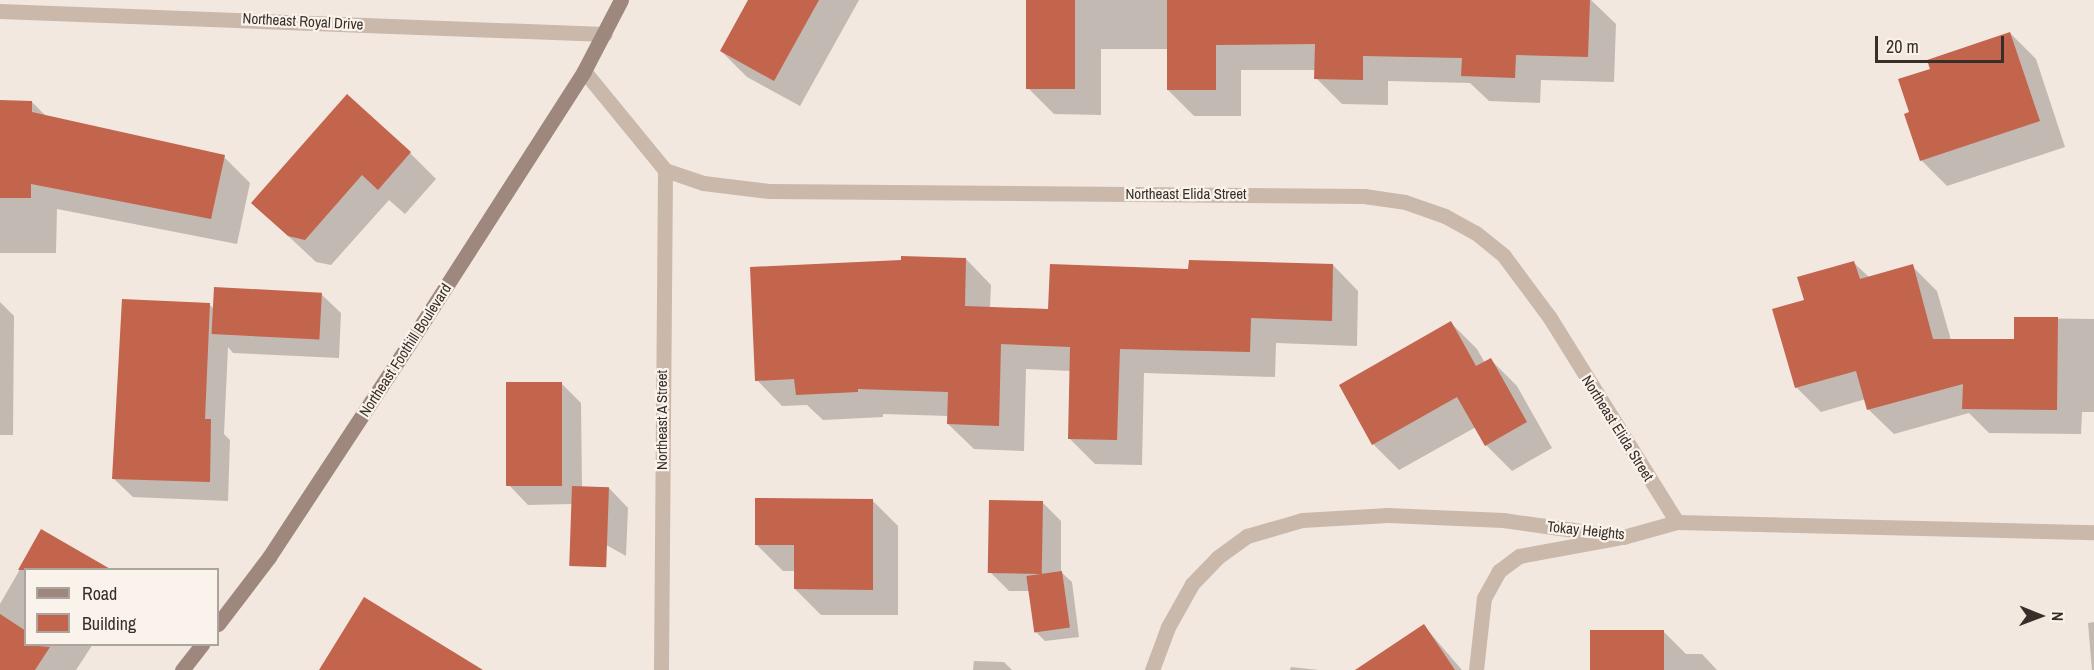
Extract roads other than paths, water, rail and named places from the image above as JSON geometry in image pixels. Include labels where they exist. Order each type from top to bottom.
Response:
[{"type":"street","points":[[621,0],[584,71],[665,170]]},
{"type":"street","name":"Northeast Royal Drive","points":[[0,11],[130,7],[605,34]]},
{"type":"street","name":"Northeast Foothill Boulevard","points":[[219,623],[269,557],[584,71]]},
{"type":"street","name":"Northeast Elida Street","points":[[665,170],[703,183],[769,191],[1341,195],[1405,202],[1445,216],[1476,233],[1504,256],[1550,318],[1677,522]]},
{"type":"street","name":"Northeast A Street","points":[[661,670],[665,170]]},
{"type":"street","name":"Tokay Heights","points":[[1152,670],[1168,627],[1191,584],[1218,557],[1246,536],[1281,524],[1388,514],[1503,520],[1623,537],[1677,522],[2094,532]]},
{"type":"street","points":[[1476,670],[1484,598],[1499,571],[1519,556],[1623,537]]},
{"type":"street","points":[[182,670],[201,646]]}]
